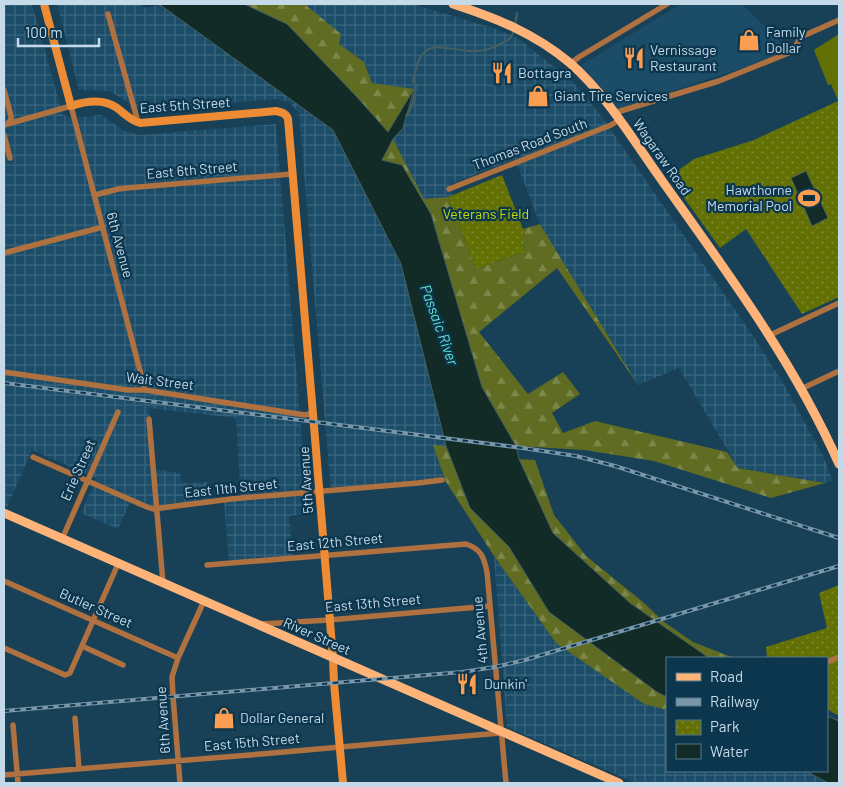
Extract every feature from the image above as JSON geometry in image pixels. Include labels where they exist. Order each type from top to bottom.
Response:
[{"type":"main road","points":[[44,4],[71,106]]},
{"type":"main road","name":"Wagaraw Road","points":[[453,4],[520,29],[541,41],[588,81],[617,117],[730,277],[836,449],[839,464]]},
{"type":"main road","name":"East 5th Street","points":[[71,106],[87,101],[104,103],[138,122],[280,112],[286,115],[288,119],[292,174]]},
{"type":"main road","name":"5th Avenue","points":[[292,174],[343,783]]},
{"type":"main road","name":"River Street","points":[[4,513],[619,783]]},
{"type":"street","points":[[570,64],[667,4]]},
{"type":"street","points":[[108,14],[138,122]]},
{"type":"street","name":"Thomas Road South","points":[[449,189],[611,125],[617,117],[705,86],[791,52],[800,38],[839,20]]},
{"type":"street","points":[[4,90],[11,116],[11,120],[5,125]]},
{"type":"street","name":"East 5th Street","points":[[5,125],[71,106]]},
{"type":"street","name":"6th Avenue","points":[[71,106],[145,390]]},
{"type":"street","points":[[4,135],[10,158]]},
{"type":"street","name":"East 6th Street","points":[[95,195],[127,188],[292,174]]},
{"type":"street","points":[[4,254],[103,227]]},
{"type":"street","points":[[768,336],[839,303]]},
{"type":"street","points":[[800,388],[839,371]]},
{"type":"street","name":"Wait Street","points":[[4,372],[128,390],[145,390],[306,415],[312,413]]},
{"type":"street","name":"Erie Street","points":[[62,538],[118,412]]},
{"type":"street","points":[[149,418],[163,583]]},
{"type":"street","name":"East 11th Street","points":[[33,457],[147,507],[157,508],[442,480]]},
{"type":"street","name":"East 12th Street","points":[[207,565],[466,544]]},
{"type":"street","name":"4th Avenue","points":[[466,544],[482,554],[485,560],[506,783]]},
{"type":"street","points":[[4,648],[68,675],[118,564]]},
{"type":"street","name":"Butler Street","points":[[4,581],[178,658]]},
{"type":"street","name":"6th Avenue","points":[[180,783],[172,676],[178,658],[204,601]]},
{"type":"street","name":"East 13th Street","points":[[257,624],[329,620],[490,606]]},
{"type":"street","points":[[82,646],[123,665]]},
{"type":"street","points":[[74,718],[79,769]]},
{"type":"street","points":[[13,725],[18,783]]},
{"type":"street","name":"East 15th Street","points":[[4,776],[502,732]]},
{"type":"shaded area","points":[[4,4],[32,4],[63,115],[71,118],[101,115],[125,131],[140,135],[276,124],[308,513],[289,516],[293,559],[229,564],[224,501],[241,499],[236,418],[149,408],[154,469],[180,473],[182,483],[209,482],[212,501],[158,512],[131,500],[118,529],[81,513],[96,478],[32,450],[7,507],[4,505]]},
{"type":"shaded area","points":[[57,4],[139,4],[146,8],[161,5],[333,130],[401,264],[446,446],[433,445],[446,482],[331,492],[299,113],[289,102],[276,99],[141,110],[109,91],[79,90]]},
{"type":"shaded area","points":[[309,4],[413,4],[496,29],[519,39],[572,81],[602,117],[753,336],[785,386],[823,456],[833,481],[825,483],[738,468],[679,368],[638,385],[540,224],[515,159],[449,185],[453,195],[424,200],[393,139],[403,128],[372,83],[364,62],[339,44],[307,6]]},
{"type":"shaded area","points":[[681,4],[742,4],[789,50],[745,67],[618,109],[581,65]]},
{"type":"shaded area","points":[[494,556],[556,643],[644,704],[666,710],[666,772],[808,772],[828,783],[636,783],[507,727]]},
{"type":"green space","points":[[244,4],[309,4],[307,6],[341,34],[339,44],[364,62],[372,83],[414,89],[388,132],[287,24]]},
{"type":"green space","points":[[839,34],[839,103],[831,84],[828,85],[814,50]]},
{"type":"green space","points":[[838,101],[839,297],[802,314],[746,229],[720,248],[669,177],[694,159],[754,140]]},
{"type":"green space","points":[[393,139],[424,199],[448,197],[476,269],[525,252],[523,229],[540,224],[638,385],[557,268],[479,332],[528,394],[563,372],[580,394],[552,413],[563,433],[595,421],[727,452],[738,468],[825,483],[771,498],[654,461],[584,450],[516,446],[482,387],[431,214],[381,160]]},
{"type":"green space","name":"Veterans Field","points":[[502,175],[523,229],[525,252],[476,269],[448,197]]},
{"type":"green space","points":[[433,445],[446,446],[470,508],[509,547],[549,612],[657,692],[666,696],[666,710],[644,704],[556,643],[494,556],[446,482]]},
{"type":"green space","points":[[519,459],[535,460],[554,515],[586,556],[643,602],[664,622],[693,642],[731,657],[708,657],[630,603],[553,533]]},
{"type":"green space","points":[[839,585],[839,716],[828,710],[828,657],[767,657],[766,647],[827,628],[819,593]]},
{"type":"water","name":"Passaic River","points":[[159,4],[244,4],[287,24],[388,132],[414,89],[403,128],[393,139],[382,160],[402,165],[431,214],[482,387],[516,446],[519,459],[553,533],[630,603],[708,657],[666,657],[666,696],[657,692],[549,612],[509,547],[470,508],[446,446],[401,264],[333,130]]},
{"type":"water","name":"Hawthorne Memorial Pool","points":[[806,171],[828,218],[812,226],[791,178]]},
{"type":"water","points":[[828,716],[839,721],[839,783],[828,783],[808,772],[828,772]]},
{"type":"waterway","points":[[515,25],[517,13]]},
{"type":"waterway","points":[[406,116],[414,98],[416,86],[413,81],[417,64],[427,50],[436,47],[469,51],[486,50],[508,40],[514,30]]},
{"type":"railway","points":[[4,383],[576,456],[615,466],[839,538]]},
{"type":"railway","points":[[4,711],[462,672],[495,667],[525,660],[839,566]]},
{"type":"place","name":"Family Dollar","points":[[749,40]]},
{"type":"place","name":"Vernissage Restaurant","points":[[634,58]]},
{"type":"place","name":"Bottagra","points":[[502,73]]},
{"type":"place","name":"Giant Tire Services","points":[[538,96]]},
{"type":"place","name":"Hawthorne Memorial Pool","points":[[809,198]]},
{"type":"place","name":"Dunkin'","points":[[467,684]]},
{"type":"place","name":"Dollar General","points":[[224,718]]}]
